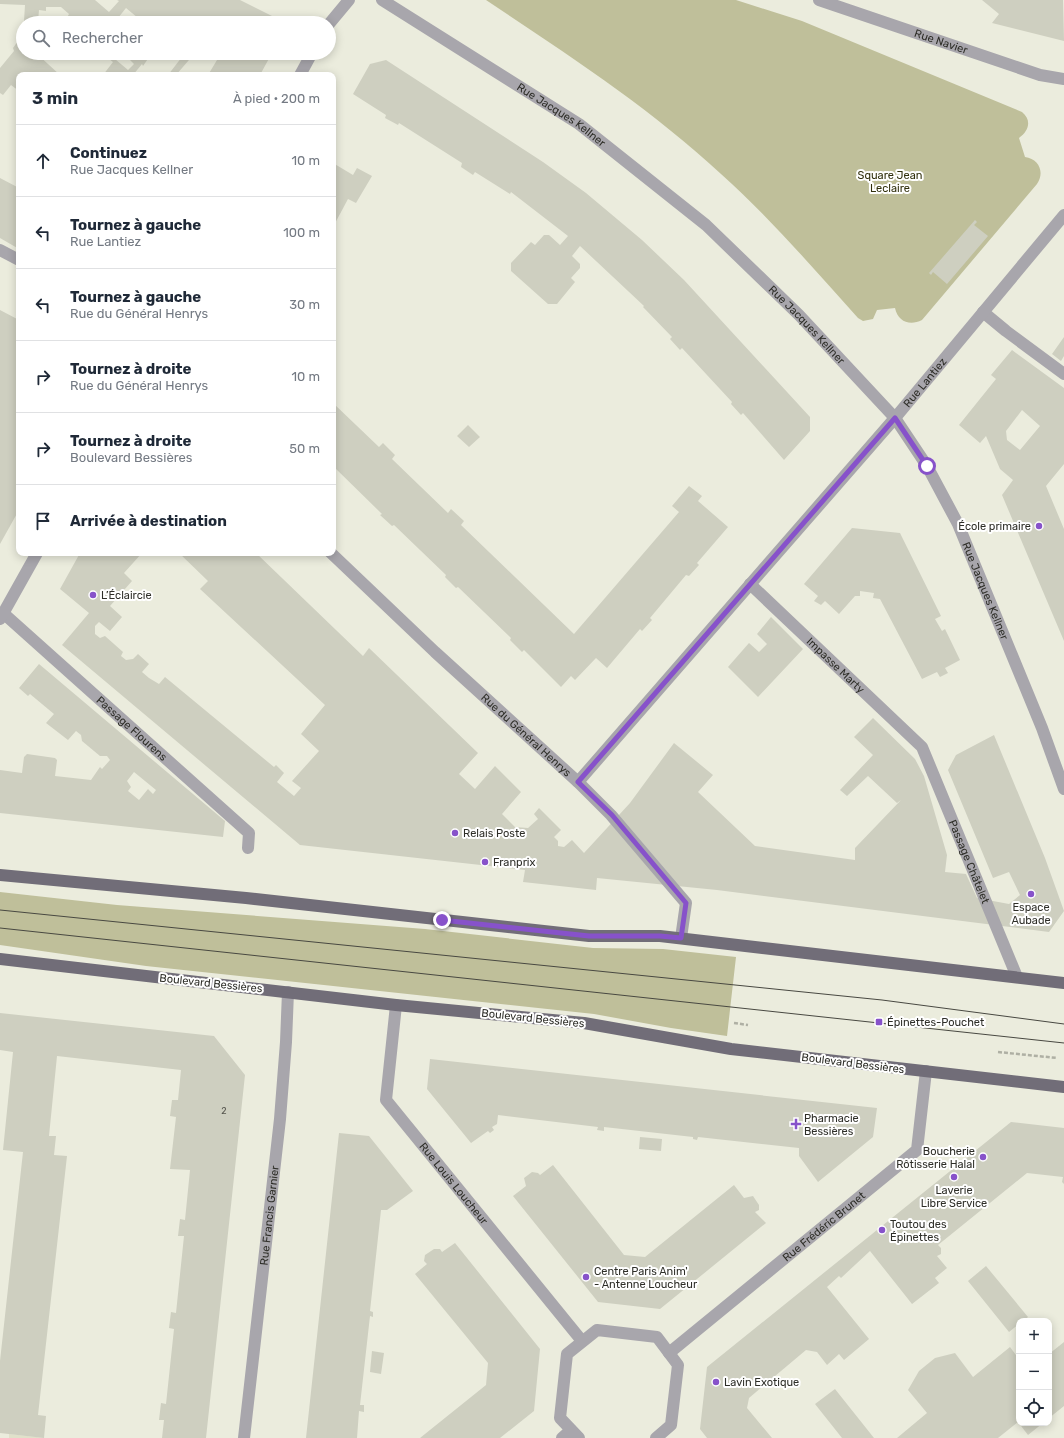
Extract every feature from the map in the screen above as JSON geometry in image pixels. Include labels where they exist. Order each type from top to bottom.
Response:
[{"type":"main road","points":[[0,875],[254,899],[589,936],[660,936],[681,938],[1064,983]]},
{"type":"main road","name":"Boulevard Bessières","points":[[0,959],[396,1005],[584,1023],[731,1049],[1064,1087]]},
{"type":"street","points":[[336,16],[349,0]]},
{"type":"street","name":"Rue Jacques Kellner","points":[[382,0],[580,124],[706,225],[799,315],[895,418],[927,466],[958,524],[1042,728],[1064,789]]},
{"type":"street","name":"Rue Navier","points":[[819,0],[1040,75],[1064,79]]},
{"type":"street","points":[[302,72],[308,60]]},
{"type":"street","name":"Rue Lantiez","points":[[578,782],[895,418],[1064,215]]},
{"type":"street","points":[[0,250],[16,258]]},
{"type":"street","points":[[983,312],[1064,374]]},
{"type":"street","points":[[2,616],[35,556]]},
{"type":"street","name":"Rue du Général Henrys","points":[[334,556],[435,652],[578,782],[612,815],[686,903],[681,938]]},
{"type":"street","name":"Impasse Marty","points":[[750,584],[922,746]]},
{"type":"street","name":"Passage Flourens","points":[[2,616],[249,833],[248,848]]},
{"type":"street","name":"Passage Châtelet","points":[[922,746],[1017,977]]},
{"type":"street","name":"Rue Francis Garnier","points":[[244,1438],[280,1119],[288,992]]},
{"type":"street","name":"Rue Louis Loucheur","points":[[396,1005],[386,1100],[582,1341]]},
{"type":"street","name":"Rue Frédéric Brunet","points":[[669,1353],[917,1150],[926,1071]]},
{"type":"street","points":[[562,1438],[575,1434],[560,1418],[567,1354],[597,1330],[658,1337],[678,1365],[671,1425],[658,1438]]},
{"type":"path","points":[[998,1052],[1057,1058]]},
{"type":"shaded area","points":[[9,1434],[45,1438],[9,1438]]},
{"type":"green space","name":"Square Jean Leclaire","points":[[486,0],[736,0],[802,21],[1022,112],[1027,118],[1028,125],[1025,132],[1019,138],[1025,157],[1034,160],[1039,167],[1039,179],[1037,184],[922,320],[913,323],[905,322],[899,317],[895,308],[877,310],[873,319],[863,321],[858,318],[757,208],[694,150],[607,82]]},
{"type":"green space","points":[[0,892],[117,905],[425,929],[593,948],[663,949],[736,957],[727,1036],[671,1028],[594,1014],[146,966],[0,945]]},
{"type":"building","points":[[0,0],[95,0],[109,12],[119,1],[117,0],[240,0],[272,16],[136,16],[126,8],[120,16],[68,16],[69,14],[61,7],[46,7],[46,11],[39,10],[38,16],[24,16],[25,5],[0,4]]},
{"type":"building","points":[[982,0],[1063,0],[1064,41],[992,23],[999,14]]},
{"type":"building","points":[[16,44],[16,60],[44,60],[57,72],[16,72],[16,89],[11,85],[3,95],[0,93],[0,68],[14,51],[13,48]]},
{"type":"building","points":[[110,60],[116,60],[128,70],[134,64],[130,60],[147,60],[143,66],[142,64],[135,72],[105,72],[113,62]]},
{"type":"building","points":[[180,60],[189,60],[179,72],[170,72]]},
{"type":"building","points":[[217,60],[268,60],[262,72],[210,72]]},
{"type":"building","points":[[386,60],[543,162],[586,193],[642,240],[684,280],[810,417],[810,431],[784,460],[743,413],[741,415],[731,404],[732,402],[682,348],[680,350],[670,339],[672,337],[643,307],[644,306],[580,246],[572,256],[580,264],[580,268],[571,278],[575,282],[557,304],[548,304],[511,271],[511,263],[531,242],[535,245],[544,235],[549,235],[560,245],[568,236],[511,192],[510,194],[475,172],[473,175],[461,167],[462,163],[399,123],[398,125],[385,118],[386,115],[353,94],[370,64]]},
{"type":"building","points":[[336,165],[353,175],[357,168],[372,176],[356,203],[348,199],[336,221]]},
{"type":"building","points":[[0,178],[16,186],[16,247],[0,238]]},
{"type":"building","points":[[975,220],[977,222],[974,225],[988,236],[947,284],[933,272],[931,275],[929,273]]},
{"type":"building","points":[[0,310],[16,318],[16,515],[0,544]]},
{"type":"building","points":[[1064,337],[1064,356],[1061,361],[1052,354]]},
{"type":"building","points":[[1012,350],[1064,388],[1064,464],[1046,486],[1064,529],[1064,641],[1002,495],[1013,480],[1000,469],[986,436],[980,443],[959,425],[996,379],[991,375]],"holes":[[[1022,410],[1040,426],[1020,450],[1007,440],[1006,431]]]},
{"type":"building","points":[[336,406],[379,447],[383,443],[395,455],[392,459],[448,513],[451,509],[464,521],[461,525],[574,634],[679,512],[672,506],[689,486],[702,496],[698,501],[728,527],[697,563],[699,565],[689,576],[686,575],[650,618],[652,620],[642,631],[640,629],[607,668],[596,658],[575,680],[571,676],[561,687],[524,650],[522,652],[510,640],[511,638],[458,587],[456,588],[445,577],[446,575],[394,525],[392,526],[380,515],[382,514],[336,469]]},
{"type":"building","points":[[468,425],[480,437],[469,447],[457,436]]},
{"type":"building","points":[[852,528],[900,533],[941,616],[935,619],[942,631],[945,629],[960,660],[945,668],[948,673],[940,677],[937,672],[922,679],[880,599],[873,598],[874,593],[860,591],[860,596],[855,596],[839,614],[825,601],[821,605],[814,601],[818,596],[804,584]]},
{"type":"building","points":[[78,556],[139,556],[124,573],[132,581],[110,606],[122,617],[110,631],[99,622],[95,626],[95,634],[100,638],[105,636],[123,652],[121,656],[126,660],[133,659],[138,654],[149,664],[142,672],[149,678],[159,684],[165,677],[274,767],[276,765],[284,773],[277,782],[294,796],[301,788],[292,781],[319,751],[301,734],[325,705],[200,589],[208,581],[182,556],[259,556],[363,656],[369,648],[478,753],[459,774],[475,789],[495,766],[521,792],[502,814],[515,827],[528,828],[538,819],[534,814],[539,808],[561,830],[554,837],[558,841],[558,846],[564,847],[572,840],[584,853],[630,803],[674,743],[713,775],[698,792],[755,846],[855,860],[855,848],[901,800],[897,803],[868,776],[847,796],[840,790],[873,755],[854,737],[873,718],[915,759],[924,776],[947,855],[945,872],[966,874],[977,898],[1009,904],[1020,895],[1009,872],[993,878],[948,770],[956,755],[994,735],[1045,858],[1064,911],[1049,932],[717,890],[597,878],[596,890],[523,882],[525,870],[300,845],[62,645],[89,613],[60,589]]},
{"type":"building","points":[[771,617],[803,649],[758,697],[728,667],[749,643],[759,652],[767,644],[757,634]]},
{"type":"building","points":[[39,664],[225,821],[223,837],[0,813],[0,770],[22,773],[24,757],[27,754],[55,758],[57,760],[55,776],[91,780],[100,767],[102,769],[110,760],[107,756],[100,756],[82,741],[81,735],[76,731],[68,740],[46,723],[54,714],[30,694],[28,696],[19,688]],"holes":[[[134,772],[156,790],[153,794],[148,789],[139,800],[128,791],[131,787],[127,781]]]},
{"type":"building","points":[[0,1013],[214,1036],[245,1075],[206,1438],[162,1438],[164,1420],[159,1420],[161,1403],[166,1404],[174,1329],[169,1328],[171,1312],[176,1313],[184,1236],[178,1236],[180,1219],[185,1220],[190,1170],[170,1169],[176,1117],[170,1116],[172,1100],[178,1100],[181,1070],[57,1056],[49,1136],[56,1136],[54,1155],[67,1156],[38,1415],[46,1416],[44,1438],[0,1433],[0,1361],[23,1152],[3,1150],[13,1052],[0,1050]]},
{"type":"building","points":[[430,1059],[877,1108],[873,1137],[818,1182],[799,1156],[799,1148],[698,1137],[697,1140],[693,1139],[693,1137],[604,1127],[604,1131],[597,1130],[598,1127],[498,1115],[497,1124],[492,1127],[494,1130],[490,1133],[488,1131],[471,1143],[427,1089]]},
{"type":"building","points":[[1011,1122],[1064,1128],[1064,1184],[1062,1182],[1063,1177],[1027,1173],[938,1245],[941,1248],[941,1254],[937,1256],[947,1268],[935,1278],[939,1283],[912,1304],[870,1251],[841,1278],[839,1276],[827,1287],[869,1339],[844,1360],[839,1354],[827,1365],[817,1352],[806,1350],[749,1398],[747,1408],[772,1438],[707,1438],[700,1429],[707,1367]]},
{"type":"building","points":[[339,1133],[369,1136],[413,1191],[387,1210],[381,1210],[370,1311],[373,1312],[373,1317],[370,1316],[360,1405],[364,1405],[364,1412],[359,1411],[357,1438],[306,1438]]},
{"type":"building","points":[[640,1137],[662,1139],[661,1151],[639,1149]]},
{"type":"building","points":[[553,1165],[624,1255],[645,1257],[734,1185],[744,1198],[753,1196],[759,1205],[759,1210],[755,1212],[766,1223],[660,1309],[598,1302],[513,1196],[526,1186],[524,1178],[532,1172],[540,1175]]},
{"type":"building","points":[[455,1243],[540,1349],[534,1411],[500,1438],[420,1438],[486,1385],[488,1363],[415,1274],[427,1264],[424,1261],[425,1255],[434,1249],[440,1249],[442,1252]]},
{"type":"building","points":[[986,1266],[1028,1317],[1016,1318],[1016,1326],[1009,1332],[968,1281]]},
{"type":"building","points":[[1064,1342],[1064,1406],[1052,1416],[1052,1354],[1052,1352]]},
{"type":"building","points":[[1010,1347],[1016,1355],[1016,1424],[998,1438],[897,1438],[927,1413],[908,1390],[919,1371],[935,1358],[955,1353],[973,1377]]},
{"type":"building","points":[[372,1351],[384,1353],[381,1374],[370,1372]]},
{"type":"building","points":[[835,1389],[874,1438],[842,1438],[815,1404]]},
{"type":"building","points":[[1021,1426],[1039,1426],[1028,1435]]},
{"type":"tram line","points":[[0,910],[882,1000],[1064,1024]]},
{"type":"tram line","points":[[0,928],[1064,1043]]},
{"type":"place","name":"École primaire","points":[[1039,526]]},
{"type":"place","name":"L’Éclaircie","points":[[93,595]]},
{"type":"place","name":"Relais Poste","points":[[455,833]]},
{"type":"place","name":"Franprix","points":[[485,862]]},
{"type":"place","name":"Espace Aubade","points":[[1031,894]]},
{"type":"place","name":"Épinettes-Pouchet","points":[[879,1022]]},
{"type":"place","name":"Pharmacie Bessières","points":[[796,1124]]},
{"type":"place","name":"Boucherie Rôtisserie Halal","points":[[983,1157]]},
{"type":"place","name":"Laverie Libre Service","points":[[954,1177]]},
{"type":"place","name":"Toutou des Épinettes","points":[[882,1230]]},
{"type":"place","name":"Centre Paris Anim' - Antenne Loucheur","points":[[586,1277]]},
{"type":"place","name":"Lavin Exotique","points":[[716,1382]]},
{"type":"route","points":[[442,920],[589,936],[660,936],[681,938],[686,903],[612,815],[578,782],[895,418],[927,466]]}]
